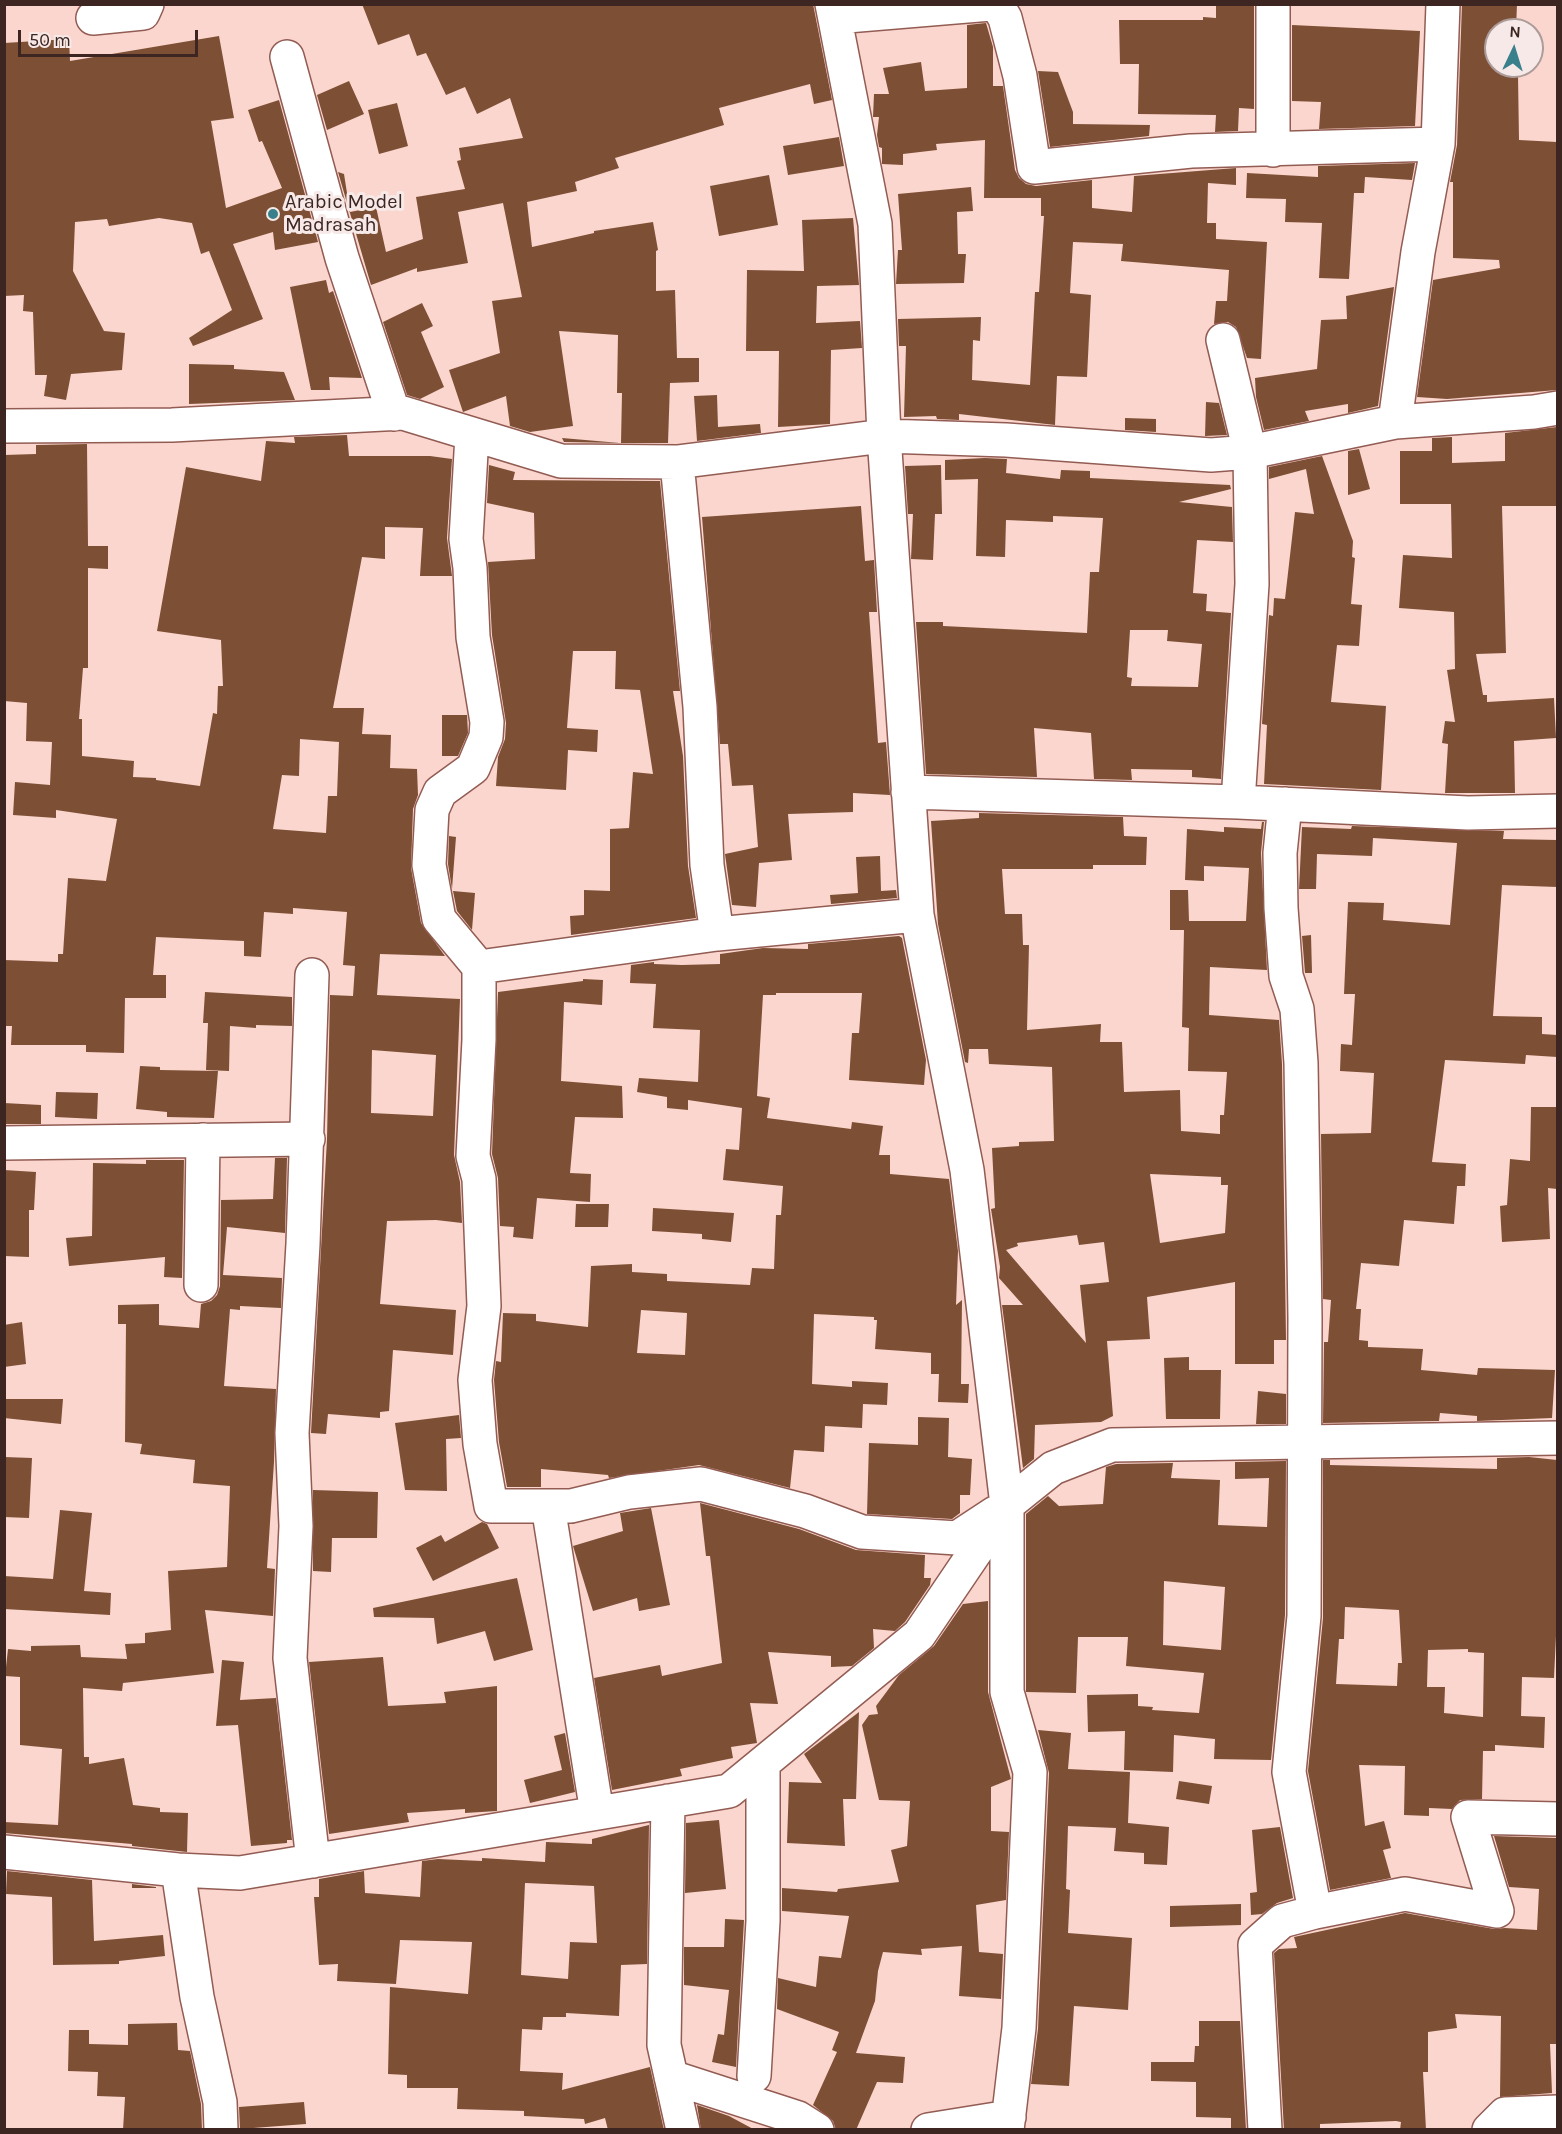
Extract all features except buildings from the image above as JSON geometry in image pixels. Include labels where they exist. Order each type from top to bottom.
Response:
[{"type":"street","points":[[93,18],[143,13],[147,4]]},
{"type":"street","points":[[928,2130],[1008,2123],[1019,2028],[1030,1772],[1007,1692],[1007,1505],[967,1170],[918,915],[885,436],[875,224],[834,11],[991,4],[999,8],[1005,18],[1020,76],[1034,167],[1191,151],[1438,144]]},
{"type":"street","points":[[1273,4],[1273,150]]},
{"type":"street","points":[[1395,422],[1418,252],[1438,144],[1443,4]]},
{"type":"street","points":[[287,57],[342,258],[394,414]]},
{"type":"street","points":[[1223,340],[1250,452],[1252,585],[1238,802]]},
{"type":"street","points":[[4,426],[172,425],[403,413],[561,461],[677,462],[885,436],[1006,440],[1211,455],[1250,452],[1395,422],[1534,412],[1557,408]]},
{"type":"street","points":[[472,435],[465,539],[470,568],[473,637],[486,722],[486,737],[473,768],[440,792],[432,810],[429,865],[439,920],[479,968],[479,1040],[473,1156],[479,1179],[484,1306],[475,1380],[480,1444],[491,1506],[572,1506],[629,1492],[701,1484],[805,1511],[862,1532],[957,1538],[1007,1505],[1053,1468],[1112,1445],[1557,1438]]},
{"type":"street","points":[[677,462],[700,707],[707,865],[717,934]]},
{"type":"street","points":[[908,792],[1238,802],[1468,813],[1557,811]]},
{"type":"street","points":[[1285,804],[1280,853],[1281,908],[1286,976],[1297,1009],[1301,1063],[1305,1318],[1304,1616],[1289,1772],[1315,1912]]},
{"type":"street","points":[[479,968],[717,934],[918,915]]},
{"type":"street","points":[[312,975],[308,1139],[292,1433],[296,1526],[290,1658],[313,1861]]},
{"type":"street","points":[[4,1143],[308,1139]]},
{"type":"street","points":[[201,1285],[202,1140]]},
{"type":"street","points":[[4,1852],[178,1870],[240,1873],[729,1791],[919,1635],[1007,1505]]},
{"type":"street","points":[[548,1506],[597,1813]]},
{"type":"street","points":[[754,2076],[763,1921],[763,1764]]},
{"type":"street","points":[[668,1801],[668,1915],[663,2045],[683,2130]]},
{"type":"street","points":[[1265,2130],[1255,1945],[1282,1921],[1405,1894],[1497,1911],[1468,1817],[1557,1819]]},
{"type":"street","points":[[178,1870],[197,1997],[220,2102],[221,2130]]},
{"type":"street","points":[[671,2077],[798,2118],[817,2130]]},
{"type":"street","points":[[1489,2130],[1505,2114],[1557,2112]]},
{"type":"place","name":"Arabic Model Madrasah","points":[[273,214]]}]
